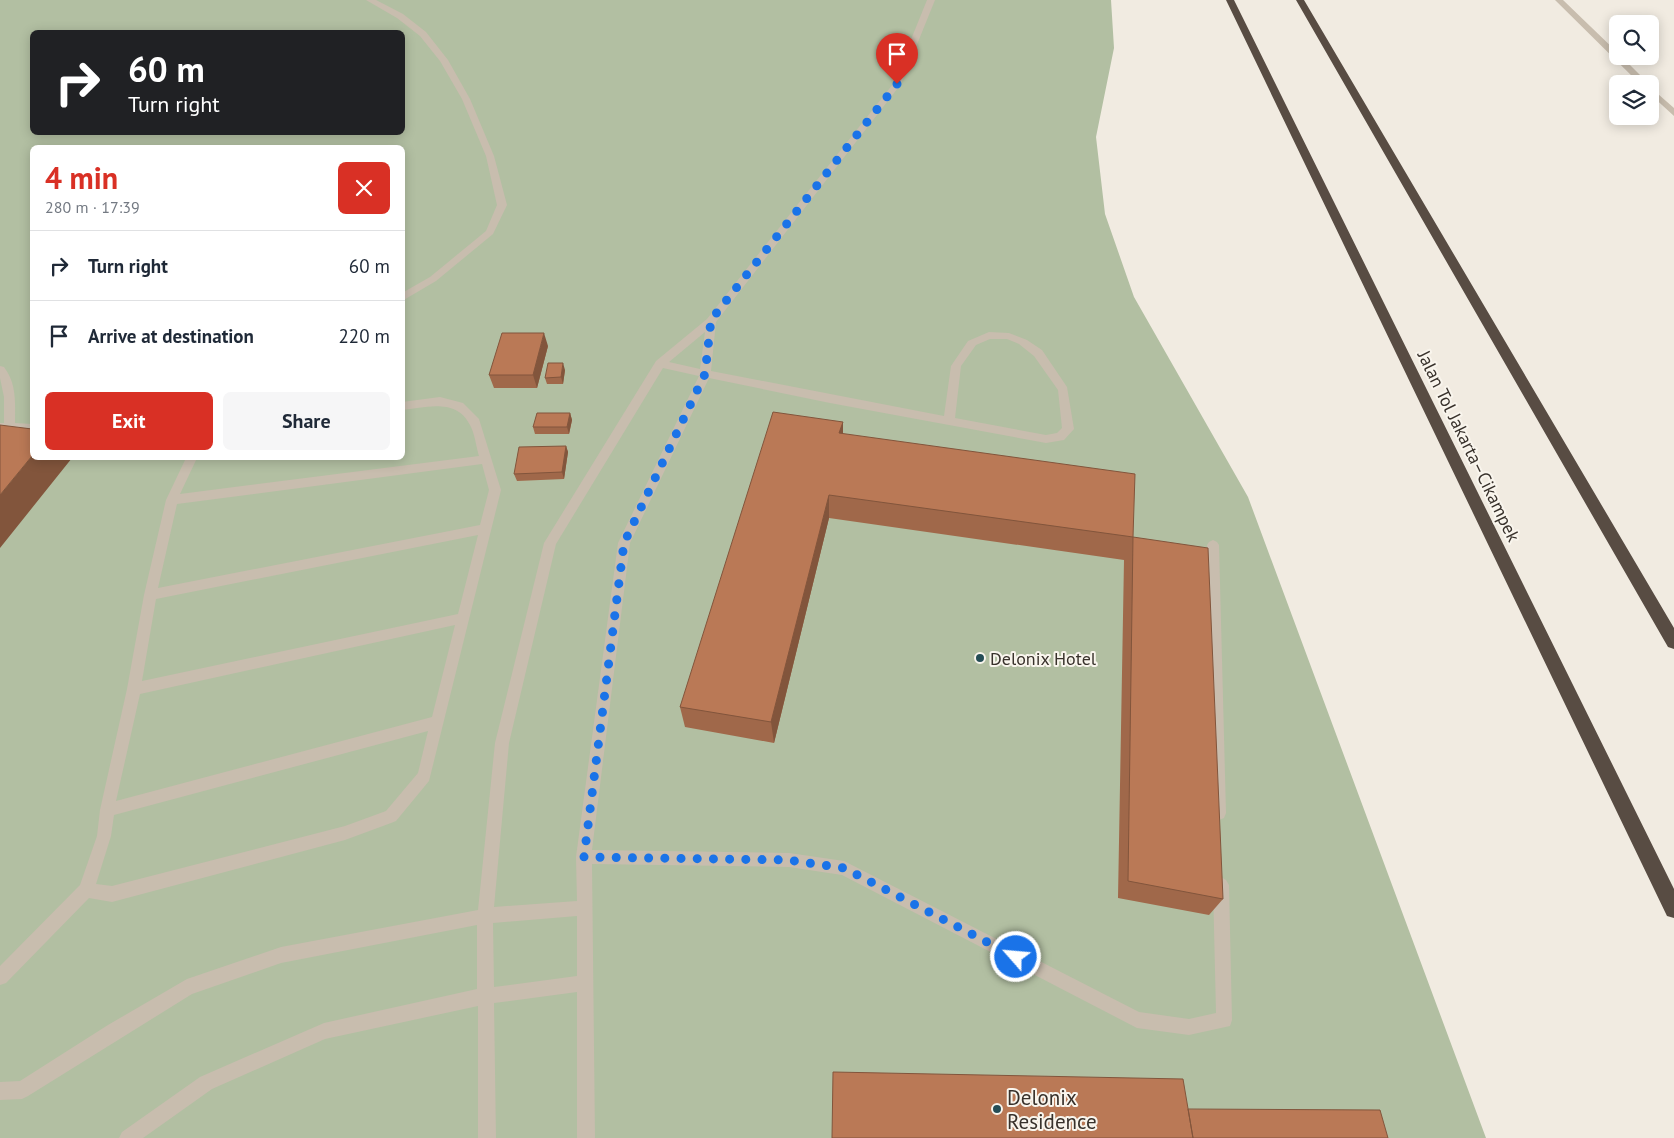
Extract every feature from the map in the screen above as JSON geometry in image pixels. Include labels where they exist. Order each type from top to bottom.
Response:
[{"type":"highway","name":"Jalan Tol Jakarta–Cikampek","points":[[1230,0],[1674,909]]},
{"type":"highway","points":[[1300,0],[1674,642]]},
{"type":"lane","points":[[370,0],[400,16],[423,34],[444,60],[466,99],[490,156],[502,205],[490,232],[433,279],[405,296]]},
{"type":"lane","points":[[487,1138],[485,916],[502,743],[550,543],[660,364],[711,320],[897,84],[931,0]]},
{"type":"lane","points":[[1559,0],[1636,75]]},
{"type":"lane","points":[[1659,98],[1674,113]]},
{"type":"lane","points":[[586,1138],[584,857],[624,543],[705,374],[711,320]]},
{"type":"lane","points":[[660,364],[705,374],[949,421],[1046,439],[1060,437],[1068,429],[1063,390],[1038,353],[1023,342],[1009,336],[990,335],[972,343],[956,366],[949,421]]},
{"type":"lane","points":[[0,370],[3,372],[9,388],[5,427],[30,428]]},
{"type":"lane","points":[[86,890],[112,894],[345,833],[391,816],[424,776],[495,490],[475,422],[459,406],[440,401],[405,406]]},
{"type":"lane","points":[[172,500],[486,459]]},
{"type":"lane","points":[[0,977],[86,890],[104,836],[107,810],[134,689],[150,596],[172,500],[190,460]]},
{"type":"lane","points":[[150,596],[486,529]]},
{"type":"lane","points":[[1213,545],[1220,832]]},
{"type":"lane","points":[[134,689],[463,618]]},
{"type":"lane","points":[[107,810],[437,722]]},
{"type":"lane","points":[[584,857],[788,860],[844,868],[1137,1020],[1190,1028],[1224,1020],[1220,872]]},
{"type":"lane","points":[[0,1091],[22,1090],[114,1031],[195,984],[281,955],[485,916],[584,908]]},
{"type":"lane","points":[[128,1138],[206,1083],[324,1031],[485,996],[584,983]]},
{"type":"green space","points":[[0,0],[1111,0],[1114,48],[1096,137],[1105,214],[1134,297],[1248,497],[1486,1138],[0,1138]]},
{"type":"building","points":[[502,333],[544,333],[533,375],[489,375]]},
{"type":"building","points":[[548,363],[563,363],[561,377],[545,378]]},
{"type":"building","points":[[773,412],[843,422],[839,433],[1135,474],[1133,537],[829,495],[771,722],[680,707]]},
{"type":"building","points":[[537,413],[570,413],[567,427],[533,427]]},
{"type":"building","points":[[0,425],[30,429],[30,458],[0,495]]},
{"type":"building","points":[[566,446],[562,472],[514,474],[519,447]]},
{"type":"building","points":[[1133,537],[1208,548],[1223,899],[1128,881]]},
{"type":"building","name":"Delonix Residence","points":[[833,1072],[1183,1079],[1193,1138],[832,1138]]},
{"type":"building","points":[[1188,1109],[1380,1110],[1388,1138],[1193,1138]]},
{"type":"place","name":"Delonix Hotel","points":[[980,658]]},
{"type":"place","name":"Delonix Residence","points":[[997,1109]]},
{"type":"route","points":[[897,84],[711,320],[705,374],[624,543],[584,857],[788,860],[844,868],[1016,957]]}]
